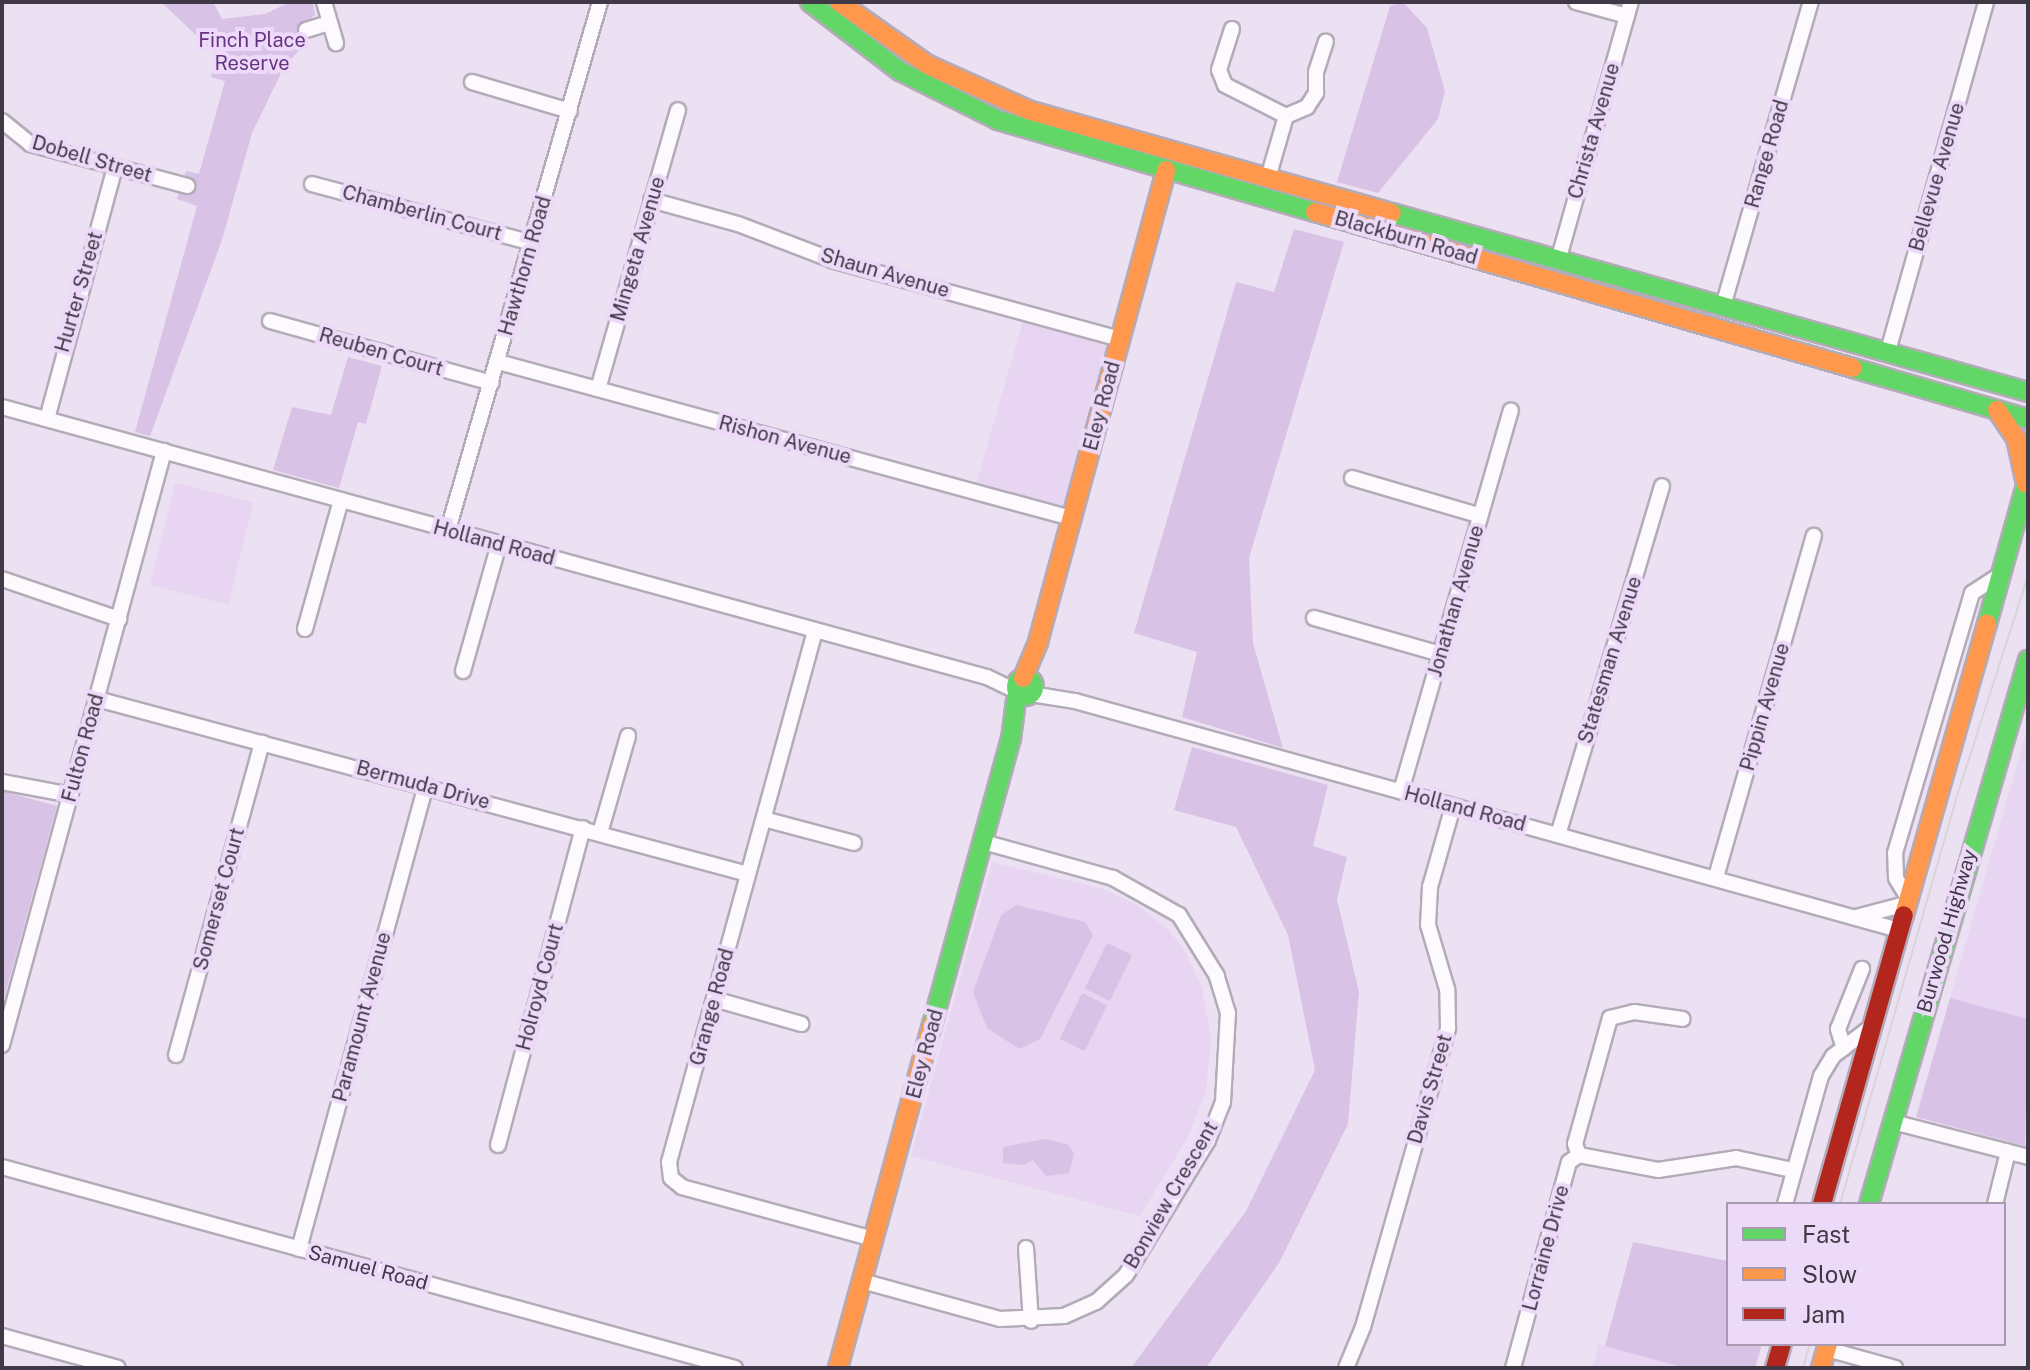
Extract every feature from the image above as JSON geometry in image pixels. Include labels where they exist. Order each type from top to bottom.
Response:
[{"type":"main road","name":"Blackburn Road","points":[[810,2],[900,71],[964,106],[1031,131],[2028,419]]},
{"type":"main road","name":"Blackburn Road","points":[[839,2],[880,35],[979,91],[1172,151],[2028,392]]},
{"type":"main road","name":"Eley Road","points":[[838,1368],[1172,151]]},
{"type":"main road","points":[[1553,280],[1558,261]]},
{"type":"main road","points":[[2002,384],[2028,376]]},
{"type":"main road","points":[[1823,1202],[1871,1026],[1914,933],[1907,901],[2027,481],[2016,438],[1997,410]]},
{"type":"main road","name":"Burwood Highway","points":[[1870,1202],[2028,660]]},
{"type":"main road","points":[[1914,933],[1944,939]]},
{"type":"main road","points":[[1776,1366],[1781,1346]]},
{"type":"main road","points":[[1821,1368],[1828,1347]]},
{"type":"street","points":[[324,2],[336,43]]},
{"type":"street","name":"Hawthorn Road","points":[[448,530],[600,2]]},
{"type":"street","points":[[1576,2],[1629,9]]},
{"type":"street","name":"Range Road","points":[[1723,306],[1811,2]]},
{"type":"street","name":"Bellevue Avenue","points":[[1888,351],[1986,2]]},
{"type":"street","name":"Christa Avenue","points":[[1558,261],[1629,9]]},
{"type":"street","points":[[306,30],[329,23]]},
{"type":"street","points":[[1232,29],[1219,70],[1225,85],[1286,116]]},
{"type":"street","points":[[1286,116],[1307,107],[1316,93],[1316,72],[1326,42]]},
{"type":"street","points":[[472,82],[570,111]]},
{"type":"street","name":"Mingeta Avenue","points":[[598,389],[678,110]]},
{"type":"street","points":[[1268,178],[1286,116]]},
{"type":"street","name":"Dobell Street","points":[[2,121],[30,144],[188,186]]},
{"type":"street","name":"Hurter Street","points":[[47,419],[64,342],[115,167]]},
{"type":"street","name":"Chamberlin Court","points":[[312,184],[532,243]]},
{"type":"street","name":"Shaun Avenue","points":[[651,200],[738,224],[835,261],[1120,339]]},
{"type":"street","name":"Reuben Court","points":[[270,321],[492,383]]},
{"type":"street","name":"Rishon Avenue","points":[[498,362],[1071,518]]},
{"type":"street","name":"Holland Road","points":[[2,407],[1914,933]]},
{"type":"street","name":"Jonathan Avenue","points":[[1401,791],[1511,411]]},
{"type":"street","name":"Fulton Road","points":[[2,1045],[164,451]]},
{"type":"street","points":[[1352,478],[1481,516]]},
{"type":"street","name":"Statesman Avenue","points":[[1558,835],[1662,486]]},
{"type":"street","points":[[305,629],[341,500]]},
{"type":"street","name":"Pippin Avenue","points":[[1716,877],[1814,536]]},
{"type":"street","points":[[463,671],[499,544]]},
{"type":"street","points":[[2,579],[119,619]]},
{"type":"street","points":[[1314,618],[1440,654]]},
{"type":"street","name":"Grange Road","points":[[815,631],[669,1162],[671,1178],[682,1187],[874,1239]]},
{"type":"street","name":"Bermuda Drive","points":[[97,699],[748,874]]},
{"type":"street","points":[[600,833],[628,736]]},
{"type":"street","name":"Somerset Court","points":[[176,1055],[262,743]]},
{"type":"street","points":[[2,782],[71,795]]},
{"type":"street","name":"Paramount Avenue","points":[[299,1249],[426,786]]},
{"type":"street","name":"Davis Street","points":[[1346,1368],[1363,1327],[1448,1028],[1447,989],[1428,925],[1430,887],[1453,806]]},
{"type":"street","points":[[764,819],[854,843]]},
{"type":"street","name":"Holroyd Court","points":[[498,1145],[583,828]]},
{"type":"street","name":"Bonview Crescent","points":[[862,1281],[1000,1319],[1031,1321],[1064,1316],[1096,1302],[1126,1275],[1208,1140],[1223,1102],[1228,1013],[1217,976],[1179,915],[1113,878],[983,842]]},
{"type":"street","points":[[1855,917],[1907,901]]},
{"type":"street","points":[[1844,1048],[1838,1029],[1862,969]]},
{"type":"street","points":[[714,999],[801,1024]]},
{"type":"street","name":"Lorraine Drive","points":[[1513,1368],[1569,1162],[1579,1155],[1575,1144],[1610,1018],[1634,1012],[1683,1019]]},
{"type":"street","points":[[1785,1202],[1821,1076],[1844,1048],[1871,1026]]},
{"type":"street","points":[[1893,1122],[2028,1157]]},
{"type":"street","points":[[1996,1202],[2008,1152]]},
{"type":"street","points":[[1579,1155],[1658,1170],[1736,1158],[1792,1170]]},
{"type":"street","name":"Samuel Road","points":[[2,1167],[735,1368]]},
{"type":"street","points":[[1026,1248],[1031,1321]]},
{"type":"street","points":[[2,1336],[118,1368]]},
{"type":"street","points":[[1774,1346],[1776,1366]]},
{"type":"street","points":[[1828,1347],[1895,1368]]},
{"type":"shaded area","points":[[1023,321],[1112,347],[1065,513],[975,487]]},
{"type":"shaded area","points":[[175,483],[254,503],[228,604],[150,585]]},
{"type":"shaded area","points":[[2028,727],[2028,1019],[1950,998]]},
{"type":"shaded area","points":[[992,862],[1103,889],[1137,905],[1168,929],[1187,954],[1202,988],[1211,1039],[1206,1091],[1189,1135],[1140,1216],[911,1156]]},
{"type":"shaded area","points":[[1599,1344],[1605,1346],[1685,1368],[1593,1368]]},
{"type":"green space","name":"Finch Place Reserve","points":[[161,2],[213,2],[222,19],[265,14],[290,2],[313,2],[315,15],[304,23],[309,39],[284,67],[252,133],[222,240],[150,436],[135,432],[197,206],[177,199],[186,171],[199,174],[225,81],[211,77],[216,54]]},
{"type":"green space","points":[[1403,2],[1427,28],[1445,91],[1438,119],[1378,193],[1337,182],[1390,6]]},
{"type":"green space","points":[[1294,229],[1344,242],[1249,558],[1253,643],[1283,748],[1182,717],[1197,652],[1134,633],[1236,282],[1274,292]]},
{"type":"green space","points":[[348,357],[382,366],[366,424],[358,422],[339,488],[273,470],[292,407],[331,415]]},
{"type":"green space","points":[[1192,747],[1328,785],[1313,846],[1347,857],[1337,899],[1359,992],[1348,1124],[1279,1263],[1206,1368],[1131,1368],[1246,1211],[1315,1070],[1288,935],[1236,827],[1174,810]]},
{"type":"green space","points":[[2,791],[57,806],[2,1006]]},
{"type":"green space","points":[[1016,905],[1085,922],[1093,935],[1040,1039],[1019,1049],[987,1028],[973,992],[1001,915]]},
{"type":"green space","points":[[1107,943],[1132,955],[1110,1001],[1085,989]]},
{"type":"green space","points":[[1082,993],[1107,1005],[1085,1051],[1060,1039]]},
{"type":"green space","points":[[1950,998],[2028,1019],[2025,1146],[1916,1117]]},
{"type":"green space","points":[[1046,1139],[1069,1145],[1074,1154],[1069,1173],[1046,1176],[1033,1160],[1024,1165],[1003,1163],[1003,1147]]},
{"type":"green space","points":[[1633,1242],[1726,1261],[1726,1346],[1761,1346],[1755,1368],[1685,1368],[1605,1346]]},
{"type":"tram line","points":[[1841,1202],[1956,799],[2028,576]]},
{"type":"tram line","points":[[1803,1368],[1809,1346]]},
{"type":"traffic: fast","points":[[810,2],[900,71],[998,120],[1315,212]]},
{"type":"traffic: fast","points":[[1392,213],[2028,392]]},
{"type":"traffic: fast","points":[[1853,368],[2028,419]]},
{"type":"traffic: fast","points":[[1987,624],[2028,478]]},
{"type":"traffic: fast","points":[[1870,1202],[2028,660]]},
{"type":"traffic: fast","points":[[1025,678],[1034,687],[1025,696],[1016,687],[1025,678]]},
{"type":"traffic: fast","points":[[932,1025],[1011,739],[1017,693]]},
{"type":"traffic: slow","points":[[839,2],[928,65],[1028,110],[1392,213]]},
{"type":"traffic: slow","points":[[1023,678],[1038,642],[1166,170]]},
{"type":"traffic: slow","points":[[1315,212],[1853,368]]},
{"type":"traffic: slow","points":[[1997,410],[2016,438],[2026,484]]},
{"type":"traffic: slow","points":[[1904,915],[1987,624]]},
{"type":"traffic: slow","points":[[838,1368],[932,1025]]},
{"type":"traffic: slow","points":[[1821,1368],[1827,1346]]},
{"type":"traffic: jam","points":[[1823,1202],[1904,915]]},
{"type":"traffic: jam","points":[[1775,1368],[1781,1346]]}]
